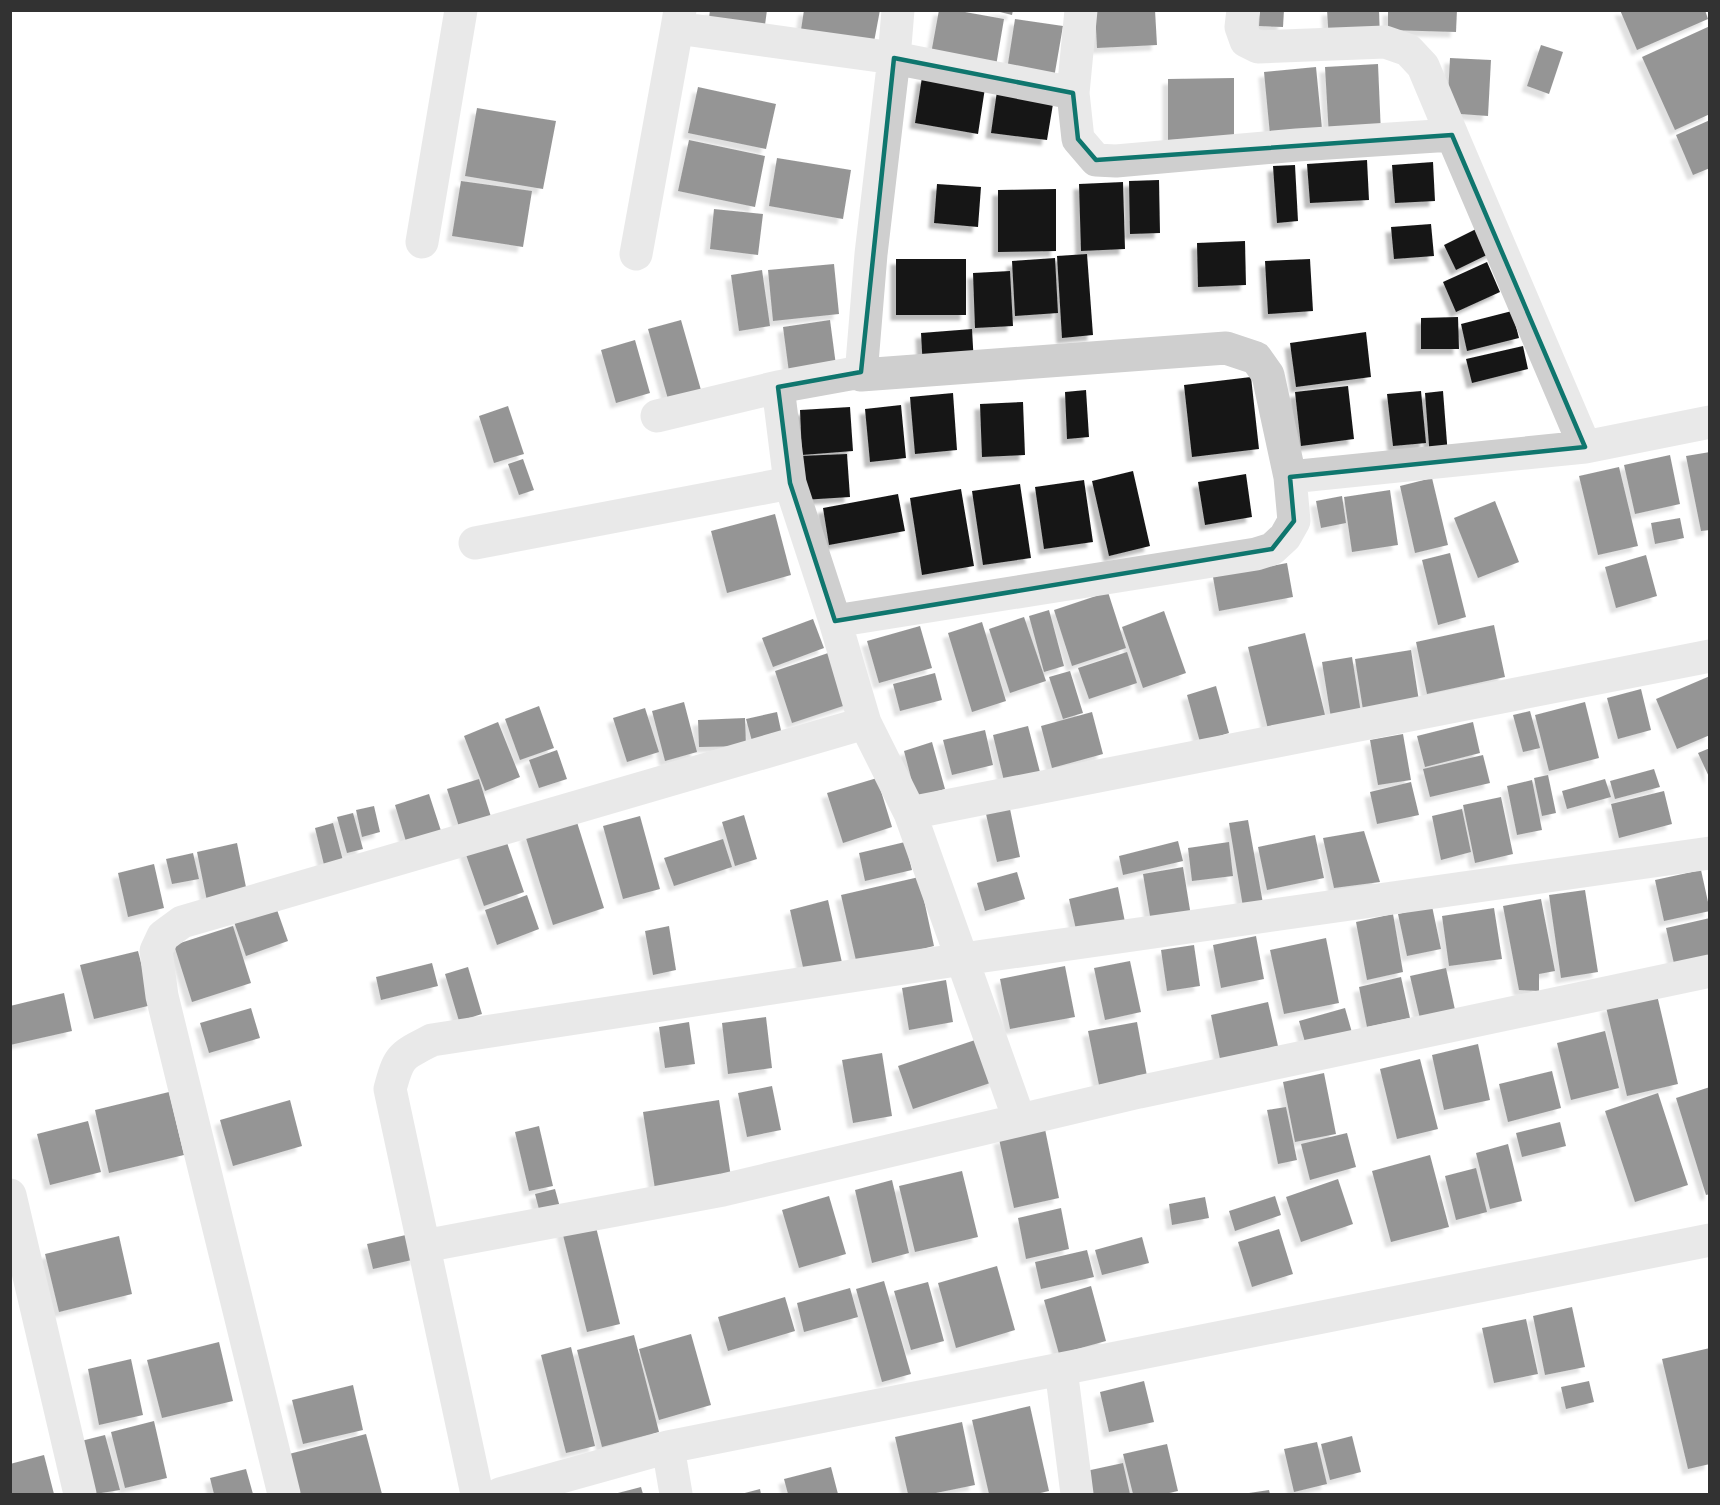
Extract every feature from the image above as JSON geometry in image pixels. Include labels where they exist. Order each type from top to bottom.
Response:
[{"type":"street","points":[[422,242],[461,10]]},
{"type":"street","points":[[861,372],[871,254],[898,10]]},
{"type":"street","points":[[1081,10],[1073,93],[1078,139],[1096,160],[1116,161],[1297,145],[1452,135]]},
{"type":"street","points":[[1243,10],[1241,27],[1246,41],[1258,47],[1385,42],[1408,50],[1423,66],[1585,447]]},
{"type":"street","points":[[636,254],[679,19],[1073,93]]},
{"type":"street","points":[[835,621],[1256,554],[1272,549],[1285,537],[1294,521],[1290,477],[1268,375],[1256,358],[1226,348],[861,375],[861,372]]},
{"type":"street","points":[[657,416],[778,387],[861,372]]},
{"type":"street","points":[[778,387],[790,483],[865,723],[910,813],[1019,1119]]},
{"type":"street","points":[[1290,477],[1585,447],[1710,422]]},
{"type":"street","points":[[475,543],[790,483]]},
{"type":"street","points":[[910,813],[1710,656]]},
{"type":"street","points":[[284,1494],[162,996],[156,951],[163,936],[182,922],[865,723]]},
{"type":"street","points":[[477,1494],[390,1089],[403,1056],[422,1045],[432,1040],[963,959],[1710,853]]},
{"type":"street","points":[[424,1246],[723,1190],[1151,1089],[1710,971]]},
{"type":"street","points":[[10,1195],[80,1494]]},
{"type":"street","points":[[500,1494],[668,1447],[1710,1240]]},
{"type":"street","points":[[1061,1369],[1077,1494]]},
{"type":"street","points":[[668,1447],[676,1494]]},
{"type":"highlighted area","points":[[894,58],[1073,93],[1078,139],[1096,160],[1452,135],[1585,447],[1290,477],[1294,521],[1272,549],[835,621],[790,483],[778,387],[861,372]]},
{"type":"building","points":[[710,10],[767,10],[765,25],[709,18]]},
{"type":"building","points":[[804,10],[880,10],[874,42],[801,30]]},
{"type":"building","points":[[939,10],[954,10],[1004,19],[996,66],[931,54]]},
{"type":"building","points":[[992,10],[1013,10],[1012,15]]},
{"type":"building","points":[[1095,10],[1155,10],[1157,45],[1097,48]]},
{"type":"building","points":[[1260,10],[1284,10],[1283,27],[1259,26]]},
{"type":"building","points":[[1327,10],[1379,10],[1380,38],[1329,41]]},
{"type":"building","points":[[1388,10],[1457,10],[1456,32],[1388,30]]},
{"type":"building","points":[[1620,10],[1705,10],[1708,19],[1637,50]]},
{"type":"building","points":[[1015,19],[1063,26],[1054,78],[1007,70]]},
{"type":"building","points":[[1710,26],[1710,114],[1675,130],[1642,57]]},
{"type":"building","points":[[1541,45],[1563,52],[1549,94],[1527,86]]},
{"type":"building","points":[[1450,58],[1491,60],[1488,116],[1447,113]]},
{"type":"building","points":[[1378,64],[1381,134],[1329,137],[1325,67]]},
{"type":"building","points":[[1316,67],[1323,139],[1271,145],[1264,72]]},
{"type":"building","points":[[922,77],[985,88],[978,134],[915,123]]},
{"type":"building","points":[[1234,78],[1234,138],[1168,140],[1168,79]]},
{"type":"building","points":[[698,87],[776,104],[766,149],[688,133]]},
{"type":"building","points":[[997,91],[1054,98],[1047,140],[991,133]]},
{"type":"building","points":[[477,108],[556,121],[543,189],[465,176]]},
{"type":"building","points":[[1710,120],[1710,168],[1693,175],[1676,135]]},
{"type":"building","points":[[689,140],[765,156],[755,207],[678,191]]},
{"type":"building","points":[[777,158],[851,170],[843,219],[769,206]]},
{"type":"building","points":[[1367,160],[1369,200],[1310,203],[1307,164]]},
{"type":"building","points":[[1433,162],[1435,201],[1395,203],[1392,165]]},
{"type":"building","points":[[1295,165],[1298,221],[1277,223],[1273,166]]},
{"type":"building","points":[[1159,180],[1160,233],[1130,234],[1129,181]]},
{"type":"building","points":[[461,181],[532,191],[523,247],[452,236]]},
{"type":"building","points":[[1123,182],[1125,249],[1081,251],[1079,184]]},
{"type":"building","points":[[937,184],[981,187],[978,227],[934,223]]},
{"type":"building","points":[[1056,189],[1056,251],[998,252],[998,190]]},
{"type":"building","points":[[714,209],[763,214],[758,255],[710,249]]},
{"type":"building","points":[[1431,224],[1434,256],[1394,259],[1391,227]]},
{"type":"building","points":[[1484,225],[1497,250],[1456,270],[1444,245]]},
{"type":"building","points":[[1245,241],[1246,285],[1198,287],[1197,243]]},
{"type":"building","points":[[1087,254],[1093,335],[1062,338],[1057,256]]},
{"type":"building","points":[[1055,258],[1058,313],[1015,316],[1012,261]]},
{"type":"building","points":[[896,259],[966,259],[966,315],[896,315]]},
{"type":"building","points":[[1310,259],[1313,311],[1268,314],[1265,261]]},
{"type":"building","points":[[1487,262],[1500,292],[1456,312],[1443,282]]},
{"type":"building","points":[[834,264],[839,314],[773,321],[768,270]]},
{"type":"building","points":[[762,270],[770,326],[739,331],[731,275]]},
{"type":"building","points":[[1010,271],[1013,326],[975,328],[973,273]]},
{"type":"building","points":[[1512,311],[1519,338],[1467,351],[1461,324]]},
{"type":"building","points":[[1458,317],[1459,349],[1421,349],[1421,318]]},
{"type":"building","points":[[681,320],[701,390],[668,399],[648,329]]},
{"type":"building","points":[[830,320],[837,373],[790,380],[783,327]]},
{"type":"building","points":[[972,329],[974,365],[923,369],[921,333]]},
{"type":"building","points":[[1366,332],[1371,377],[1296,387],[1290,343]]},
{"type":"building","points":[[635,340],[650,393],[616,403],[601,350]]},
{"type":"building","points":[[1523,346],[1528,369],[1472,383],[1466,359]]},
{"type":"building","points":[[1251,377],[1259,449],[1192,457],[1184,385]]},
{"type":"building","points":[[1348,386],[1354,439],[1301,446],[1295,392]]},
{"type":"building","points":[[1086,390],[1089,437],[1067,439],[1065,392]]},
{"type":"building","points":[[1421,391],[1426,443],[1393,446],[1387,394]]},
{"type":"building","points":[[1443,391],[1448,456],[1430,458],[1425,393]]},
{"type":"building","points":[[953,393],[957,450],[915,454],[910,397]]},
{"type":"building","points":[[1023,402],[1025,455],[982,457],[980,404]]},
{"type":"building","points":[[901,405],[906,458],[870,462],[865,409]]},
{"type":"building","points":[[508,406],[524,454],[494,463],[479,416]]},
{"type":"building","points":[[850,407],[853,451],[802,455],[800,410]]},
{"type":"building","points":[[1710,452],[1710,530],[1701,531],[1686,456]]},
{"type":"building","points":[[847,454],[850,497],[802,500],[800,456]]},
{"type":"building","points":[[1670,455],[1680,504],[1635,514],[1624,465]]},
{"type":"building","points":[[523,459],[534,490],[519,495],[508,464]]},
{"type":"building","points":[[1619,467],[1638,546],[1598,555],[1579,476]]},
{"type":"building","points":[[1133,471],[1150,546],[1109,556],[1092,481]]},
{"type":"building","points":[[1246,474],[1252,517],[1205,525],[1198,482]]},
{"type":"building","points":[[1432,478],[1448,545],[1415,553],[1400,486]]},
{"type":"building","points":[[1084,480],[1093,542],[1044,549],[1035,487]]},
{"type":"building","points":[[1020,484],[1031,558],[983,565],[972,491]]},
{"type":"building","points":[[961,489],[974,566],[922,575],[910,498]]},
{"type":"building","points":[[1390,490],[1398,545],[1352,552],[1344,497]]},
{"type":"building","points":[[898,494],[905,531],[829,545],[823,508]]},
{"type":"building","points":[[1342,496],[1346,523],[1321,528],[1316,501]]},
{"type":"building","points":[[1495,501],[1519,562],[1478,578],[1454,518]]},
{"type":"building","points":[[775,514],[791,575],[727,593],[711,531]]},
{"type":"building","points":[[1680,518],[1684,538],[1655,544],[1651,523]]},
{"type":"building","points":[[1450,553],[1466,617],[1438,625],[1422,560]]},
{"type":"building","points":[[1646,555],[1657,596],[1616,608],[1605,567]]},
{"type":"building","points":[[1287,563],[1293,597],[1219,611],[1213,577]]},
{"type":"building","points":[[1108,592],[1126,648],[1072,666],[1054,610]]},
{"type":"building","points":[[1049,610],[1064,666],[1044,672],[1029,616]]},
{"type":"building","points":[[1164,611],[1186,673],[1143,688],[1122,627]]},
{"type":"building","points":[[1024,617],[1046,681],[1010,693],[989,629]]},
{"type":"building","points":[[813,619],[824,648],[773,667],[762,638]]},
{"type":"building","points":[[982,622],[1006,701],[972,712],[948,633]]},
{"type":"building","points":[[1494,625],[1505,677],[1427,694],[1416,642]]},
{"type":"building","points":[[920,626],[932,668],[879,683],[867,641]]},
{"type":"building","points":[[1305,633],[1325,715],[1268,729],[1248,647]]},
{"type":"building","points":[[837,650],[855,702],[792,723],[775,671]]},
{"type":"building","points":[[1411,650],[1419,701],[1363,710],[1355,659]]},
{"type":"building","points":[[1127,652],[1137,683],[1089,699],[1078,668]]},
{"type":"building","points":[[1352,657],[1361,713],[1331,718],[1322,662]]},
{"type":"building","points":[[1070,671],[1083,713],[1063,719],[1049,677]]},
{"type":"building","points":[[935,673],[942,700],[900,711],[893,684]]},
{"type":"building","points":[[1710,676],[1710,735],[1677,749],[1656,699]]},
{"type":"building","points":[[1216,686],[1229,733],[1200,742],[1187,695]]},
{"type":"building","points":[[1641,689],[1651,730],[1618,739],[1607,698]]},
{"type":"building","points":[[684,702],[697,752],[665,761],[652,711]]},
{"type":"building","points":[[1585,702],[1599,758],[1549,771],[1535,715]]},
{"type":"building","points":[[539,706],[554,748],[520,760],[505,719]]},
{"type":"building","points":[[645,708],[659,752],[627,762],[613,718]]},
{"type":"building","points":[[1530,711],[1540,748],[1523,752],[1513,715]]},
{"type":"building","points":[[777,712],[782,735],[752,741],[746,719]]},
{"type":"building","points":[[1092,712],[1103,754],[1052,768],[1041,726]]},
{"type":"building","points":[[745,718],[746,746],[699,747],[698,720]]},
{"type":"building","points":[[498,722],[520,777],[485,791],[464,736]]},
{"type":"building","points":[[1473,722],[1480,753],[1425,767],[1417,736]]},
{"type":"building","points":[[1028,726],[1040,772],[1004,781],[993,735]]},
{"type":"building","points":[[985,730],[993,765],[952,775],[943,740]]},
{"type":"building","points":[[1403,734],[1411,780],[1378,785],[1370,740]]},
{"type":"building","points":[[932,742],[945,789],[916,797],[904,751]]},
{"type":"building","points":[[1710,748],[1710,779],[1698,753]]},
{"type":"building","points":[[557,750],[567,779],[539,788],[529,760]]},
{"type":"building","points":[[1483,755],[1490,783],[1430,797],[1423,769]]},
{"type":"building","points":[[1654,769],[1660,787],[1615,799],[1610,781]]},
{"type":"building","points":[[1548,775],[1556,813],[1542,816],[1534,778]]},
{"type":"building","points":[[877,778],[892,827],[843,843],[827,793]]},
{"type":"building","points":[[479,779],[493,823],[461,833],[447,789]]},
{"type":"building","points":[[1605,779],[1611,797],[1567,809],[1562,791]]},
{"type":"building","points":[[1532,780],[1542,830],[1517,835],[1507,786]]},
{"type":"building","points":[[1411,782],[1419,815],[1377,824],[1370,792]]},
{"type":"building","points":[[1664,791],[1672,824],[1619,838],[1611,804]]},
{"type":"building","points":[[429,794],[443,837],[408,848],[395,805]]},
{"type":"building","points":[[1501,797],[1513,854],[1475,863],[1463,805]]},
{"type":"building","points":[[374,806],[380,832],[362,837],[356,810]]},
{"type":"building","points":[[1010,809],[1020,857],[997,862],[986,814]]},
{"type":"building","points":[[1462,809],[1471,852],[1441,860],[1432,816]]},
{"type":"building","points":[[353,813],[363,849],[347,853],[337,817]]},
{"type":"building","points":[[744,815],[757,859],[735,866],[722,822]]},
{"type":"building","points":[[640,816],[660,889],[623,899],[603,826]]},
{"type":"building","points":[[576,819],[604,908],[553,925],[525,835]]},
{"type":"building","points":[[1248,820],[1264,909],[1244,913],[1229,823]]},
{"type":"building","points":[[333,823],[345,868],[326,873],[315,828]]},
{"type":"building","points":[[1364,831],[1380,882],[1334,888],[1323,838]]},
{"type":"building","points":[[504,834],[524,892],[484,906],[464,849]]},
{"type":"building","points":[[1315,835],[1324,878],[1267,890],[1258,847]]},
{"type":"building","points":[[723,839],[732,867],[674,886],[664,858]]},
{"type":"building","points":[[1178,841],[1183,861],[1123,875],[1119,856]]},
{"type":"building","points":[[905,842],[912,870],[865,881],[859,853]]},
{"type":"building","points":[[1229,842],[1233,876],[1192,881],[1188,848]]},
{"type":"building","points":[[237,843],[247,892],[207,901],[197,852]]},
{"type":"building","points":[[193,853],[199,879],[172,884],[166,859]]},
{"type":"building","points":[[154,864],[164,908],[128,917],[118,873]]},
{"type":"building","points":[[1183,867],[1191,916],[1151,922],[1143,874]]},
{"type":"building","points":[[1701,870],[1710,911],[1664,921],[1655,880]]},
{"type":"building","points":[[1017,872],[1025,899],[985,911],[977,883]]},
{"type":"building","points":[[919,877],[934,946],[857,965],[841,895]]},
{"type":"building","points":[[1118,887],[1126,927],[1078,938],[1069,899]]},
{"type":"building","points":[[1585,890],[1598,972],[1561,978],[1549,895]]},
{"type":"building","points":[[527,895],[539,929],[497,945],[485,910]]},
{"type":"building","points":[[1541,899],[1555,971],[1539,974],[1539,991],[1519,990],[1503,906]]},
{"type":"building","points":[[828,900],[843,967],[805,976],[790,910]]},
{"type":"building","points":[[1432,906],[1441,949],[1407,956],[1398,914]]},
{"type":"building","points":[[276,907],[288,941],[246,956],[234,922]]},
{"type":"building","points":[[1494,908],[1502,959],[1449,966],[1442,916]]},
{"type":"building","points":[[1393,914],[1403,972],[1367,980],[1356,922]]},
{"type":"building","points":[[1710,918],[1710,960],[1675,968],[1666,928]]},
{"type":"building","points":[[233,926],[251,983],[192,1002],[174,945]]},
{"type":"building","points":[[669,926],[676,970],[653,975],[645,931]]},
{"type":"building","points":[[1256,936],[1264,979],[1221,988],[1213,945]]},
{"type":"building","points":[[1326,938],[1339,1003],[1284,1014],[1270,950]]},
{"type":"building","points":[[1194,945],[1200,986],[1167,991],[1161,950]]},
{"type":"building","points":[[138,951],[152,1005],[94,1019],[80,965]]},
{"type":"building","points":[[1130,961],[1141,1012],[1105,1020],[1094,968]]},
{"type":"building","points":[[432,963],[438,986],[381,1000],[376,977]]},
{"type":"building","points":[[1065,966],[1075,1017],[1010,1029],[1000,979]]},
{"type":"building","points":[[468,967],[482,1014],[459,1021],[445,974]]},
{"type":"building","points":[[1446,968],[1457,1019],[1422,1027],[1410,976]]},
{"type":"building","points":[[1401,977],[1410,1018],[1367,1027],[1359,987]]},
{"type":"building","points":[[946,980],[953,1022],[909,1030],[902,988]]},
{"type":"building","points":[[64,993],[72,1031],[10,1045],[10,1006]]},
{"type":"building","points":[[1657,995],[1678,1084],[1627,1096],[1606,1007]]},
{"type":"building","points":[[1268,1002],[1278,1046],[1220,1059],[1211,1015]]},
{"type":"building","points":[[251,1008],[260,1038],[209,1053],[200,1023]]},
{"type":"building","points":[[1345,1008],[1355,1043],[1309,1056],[1299,1021]]},
{"type":"building","points":[[766,1017],[772,1068],[728,1074],[722,1023]]},
{"type":"building","points":[[689,1022],[695,1064],[665,1068],[659,1027]]},
{"type":"building","points":[[1137,1022],[1147,1076],[1099,1085],[1088,1031]]},
{"type":"building","points":[[1605,1031],[1619,1088],[1571,1100],[1557,1043]]},
{"type":"building","points":[[981,1038],[996,1081],[913,1109],[898,1066]]},
{"type":"building","points":[[1478,1044],[1490,1100],[1444,1110],[1432,1055]]},
{"type":"building","points":[[882,1053],[892,1116],[853,1123],[842,1060]]},
{"type":"building","points":[[1420,1059],[1438,1129],[1397,1139],[1380,1069]]},
{"type":"building","points":[[1552,1071],[1561,1108],[1508,1122],[1499,1084]]},
{"type":"building","points":[[1324,1073],[1336,1134],[1295,1142],[1283,1082]]},
{"type":"building","points":[[772,1086],[781,1130],[747,1137],[738,1093]]},
{"type":"building","points":[[1710,1087],[1710,1194],[1706,1195],[1676,1098]]},
{"type":"building","points":[[169,1092],[184,1155],[109,1173],[95,1110]]},
{"type":"building","points":[[1658,1093],[1688,1185],[1635,1202],[1605,1111]]},
{"type":"building","points":[[290,1100],[302,1146],[233,1166],[220,1120]]},
{"type":"building","points":[[719,1100],[731,1177],[655,1189],[643,1112]]},
{"type":"building","points":[[1286,1107],[1297,1160],[1278,1164],[1267,1110]]},
{"type":"building","points":[[88,1121],[101,1172],[50,1185],[37,1134]]},
{"type":"building","points":[[1560,1122],[1566,1146],[1522,1157],[1516,1133]]},
{"type":"building","points":[[539,1126],[553,1186],[529,1191],[515,1132]]},
{"type":"building","points":[[1045,1129],[1059,1198],[1014,1208],[999,1139]]},
{"type":"building","points":[[1347,1133],[1356,1167],[1310,1180],[1301,1144]]},
{"type":"building","points":[[1508,1144],[1522,1201],[1490,1209],[1476,1153]]},
{"type":"building","points":[[1430,1155],[1449,1227],[1391,1242],[1372,1171]]},
{"type":"building","points":[[1476,1168],[1487,1212],[1456,1220],[1445,1176]]},
{"type":"building","points":[[962,1171],[978,1237],[915,1252],[899,1186]]},
{"type":"building","points":[[1338,1179],[1353,1224],[1301,1242],[1286,1197]]},
{"type":"building","points":[[892,1180],[909,1253],[872,1263],[855,1190]]},
{"type":"building","points":[[555,1189],[561,1211],[541,1217],[535,1194]]},
{"type":"building","points":[[829,1196],[846,1254],[799,1268],[782,1210]]},
{"type":"building","points":[[1275,1196],[1281,1215],[1235,1231],[1229,1211]]},
{"type":"building","points":[[1205,1197],[1209,1218],[1172,1225],[1169,1204]]},
{"type":"building","points":[[1061,1208],[1069,1249],[1026,1259],[1018,1218]]},
{"type":"building","points":[[594,1219],[620,1324],[587,1332],[561,1227]]},
{"type":"building","points":[[1279,1229],[1293,1274],[1252,1287],[1238,1242]]},
{"type":"building","points":[[410,1234],[416,1259],[373,1269],[367,1244]]},
{"type":"building","points":[[119,1236],[132,1294],[59,1312],[45,1254]]},
{"type":"building","points":[[1142,1237],[1149,1263],[1102,1275],[1095,1250]]},
{"type":"building","points":[[1087,1250],[1094,1277],[1041,1289],[1035,1262]]},
{"type":"building","points":[[997,1266],[1015,1330],[956,1348],[938,1283]]},
{"type":"building","points":[[884,1281],[911,1374],[882,1382],[856,1289]]},
{"type":"building","points":[[928,1282],[944,1341],[911,1350],[894,1291]]},
{"type":"building","points":[[1091,1286],[1106,1341],[1059,1354],[1044,1300]]},
{"type":"building","points":[[850,1288],[858,1317],[804,1332],[797,1303]]},
{"type":"building","points":[[785,1297],[795,1331],[728,1351],[718,1317]]},
{"type":"building","points":[[1572,1307],[1585,1367],[1545,1375],[1533,1316]]},
{"type":"building","points":[[1526,1319],[1538,1374],[1494,1383],[1482,1328]]},
{"type":"building","points":[[691,1334],[711,1405],[659,1420],[639,1349]]},
{"type":"building","points":[[634,1335],[659,1432],[602,1447],[577,1350]]},
{"type":"building","points":[[219,1342],[233,1401],[162,1418],[147,1360]]},
{"type":"building","points":[[571,1347],[595,1446],[566,1453],[541,1355]]},
{"type":"building","points":[[1710,1348],[1710,1464],[1688,1469],[1662,1359]]},
{"type":"building","points":[[131,1359],[143,1415],[99,1425],[88,1369]]},
{"type":"building","points":[[1144,1381],[1154,1422],[1109,1432],[1100,1392]]},
{"type":"building","points":[[1589,1381],[1594,1402],[1566,1409],[1561,1387]]},
{"type":"building","points":[[353,1385],[363,1430],[303,1444],[292,1400]]},
{"type":"building","points":[[1030,1406],[1049,1491],[1036,1494],[989,1494],[972,1420]]},
{"type":"building","points":[[154,1421],[167,1478],[125,1488],[111,1432]]},
{"type":"building","points":[[962,1422],[975,1485],[931,1494],[908,1494],[895,1437]]},
{"type":"building","points":[[366,1434],[382,1494],[300,1494],[289,1454]]},
{"type":"building","points":[[105,1435],[120,1490],[95,1494],[81,1441]]},
{"type":"building","points":[[1352,1436],[1361,1472],[1330,1480],[1321,1444]]},
{"type":"building","points":[[1317,1442],[1327,1484],[1294,1492],[1284,1449]]},
{"type":"building","points":[[1167,1444],[1178,1491],[1165,1494],[1133,1494],[1123,1454]]},
{"type":"building","points":[[44,1455],[54,1494],[10,1494],[10,1464]]},
{"type":"building","points":[[1123,1463],[1130,1494],[1091,1494],[1086,1471]]},
{"type":"building","points":[[831,1467],[838,1494],[788,1494],[784,1479]]},
{"type":"building","points":[[246,1469],[253,1494],[214,1494],[210,1478]]},
{"type":"building","points":[[641,1487],[643,1494],[614,1494]]},
{"type":"building","points":[[760,1489],[761,1494],[741,1494]]},
{"type":"building","points":[[1269,1490],[1270,1494],[1249,1494],[1249,1493]]}]
